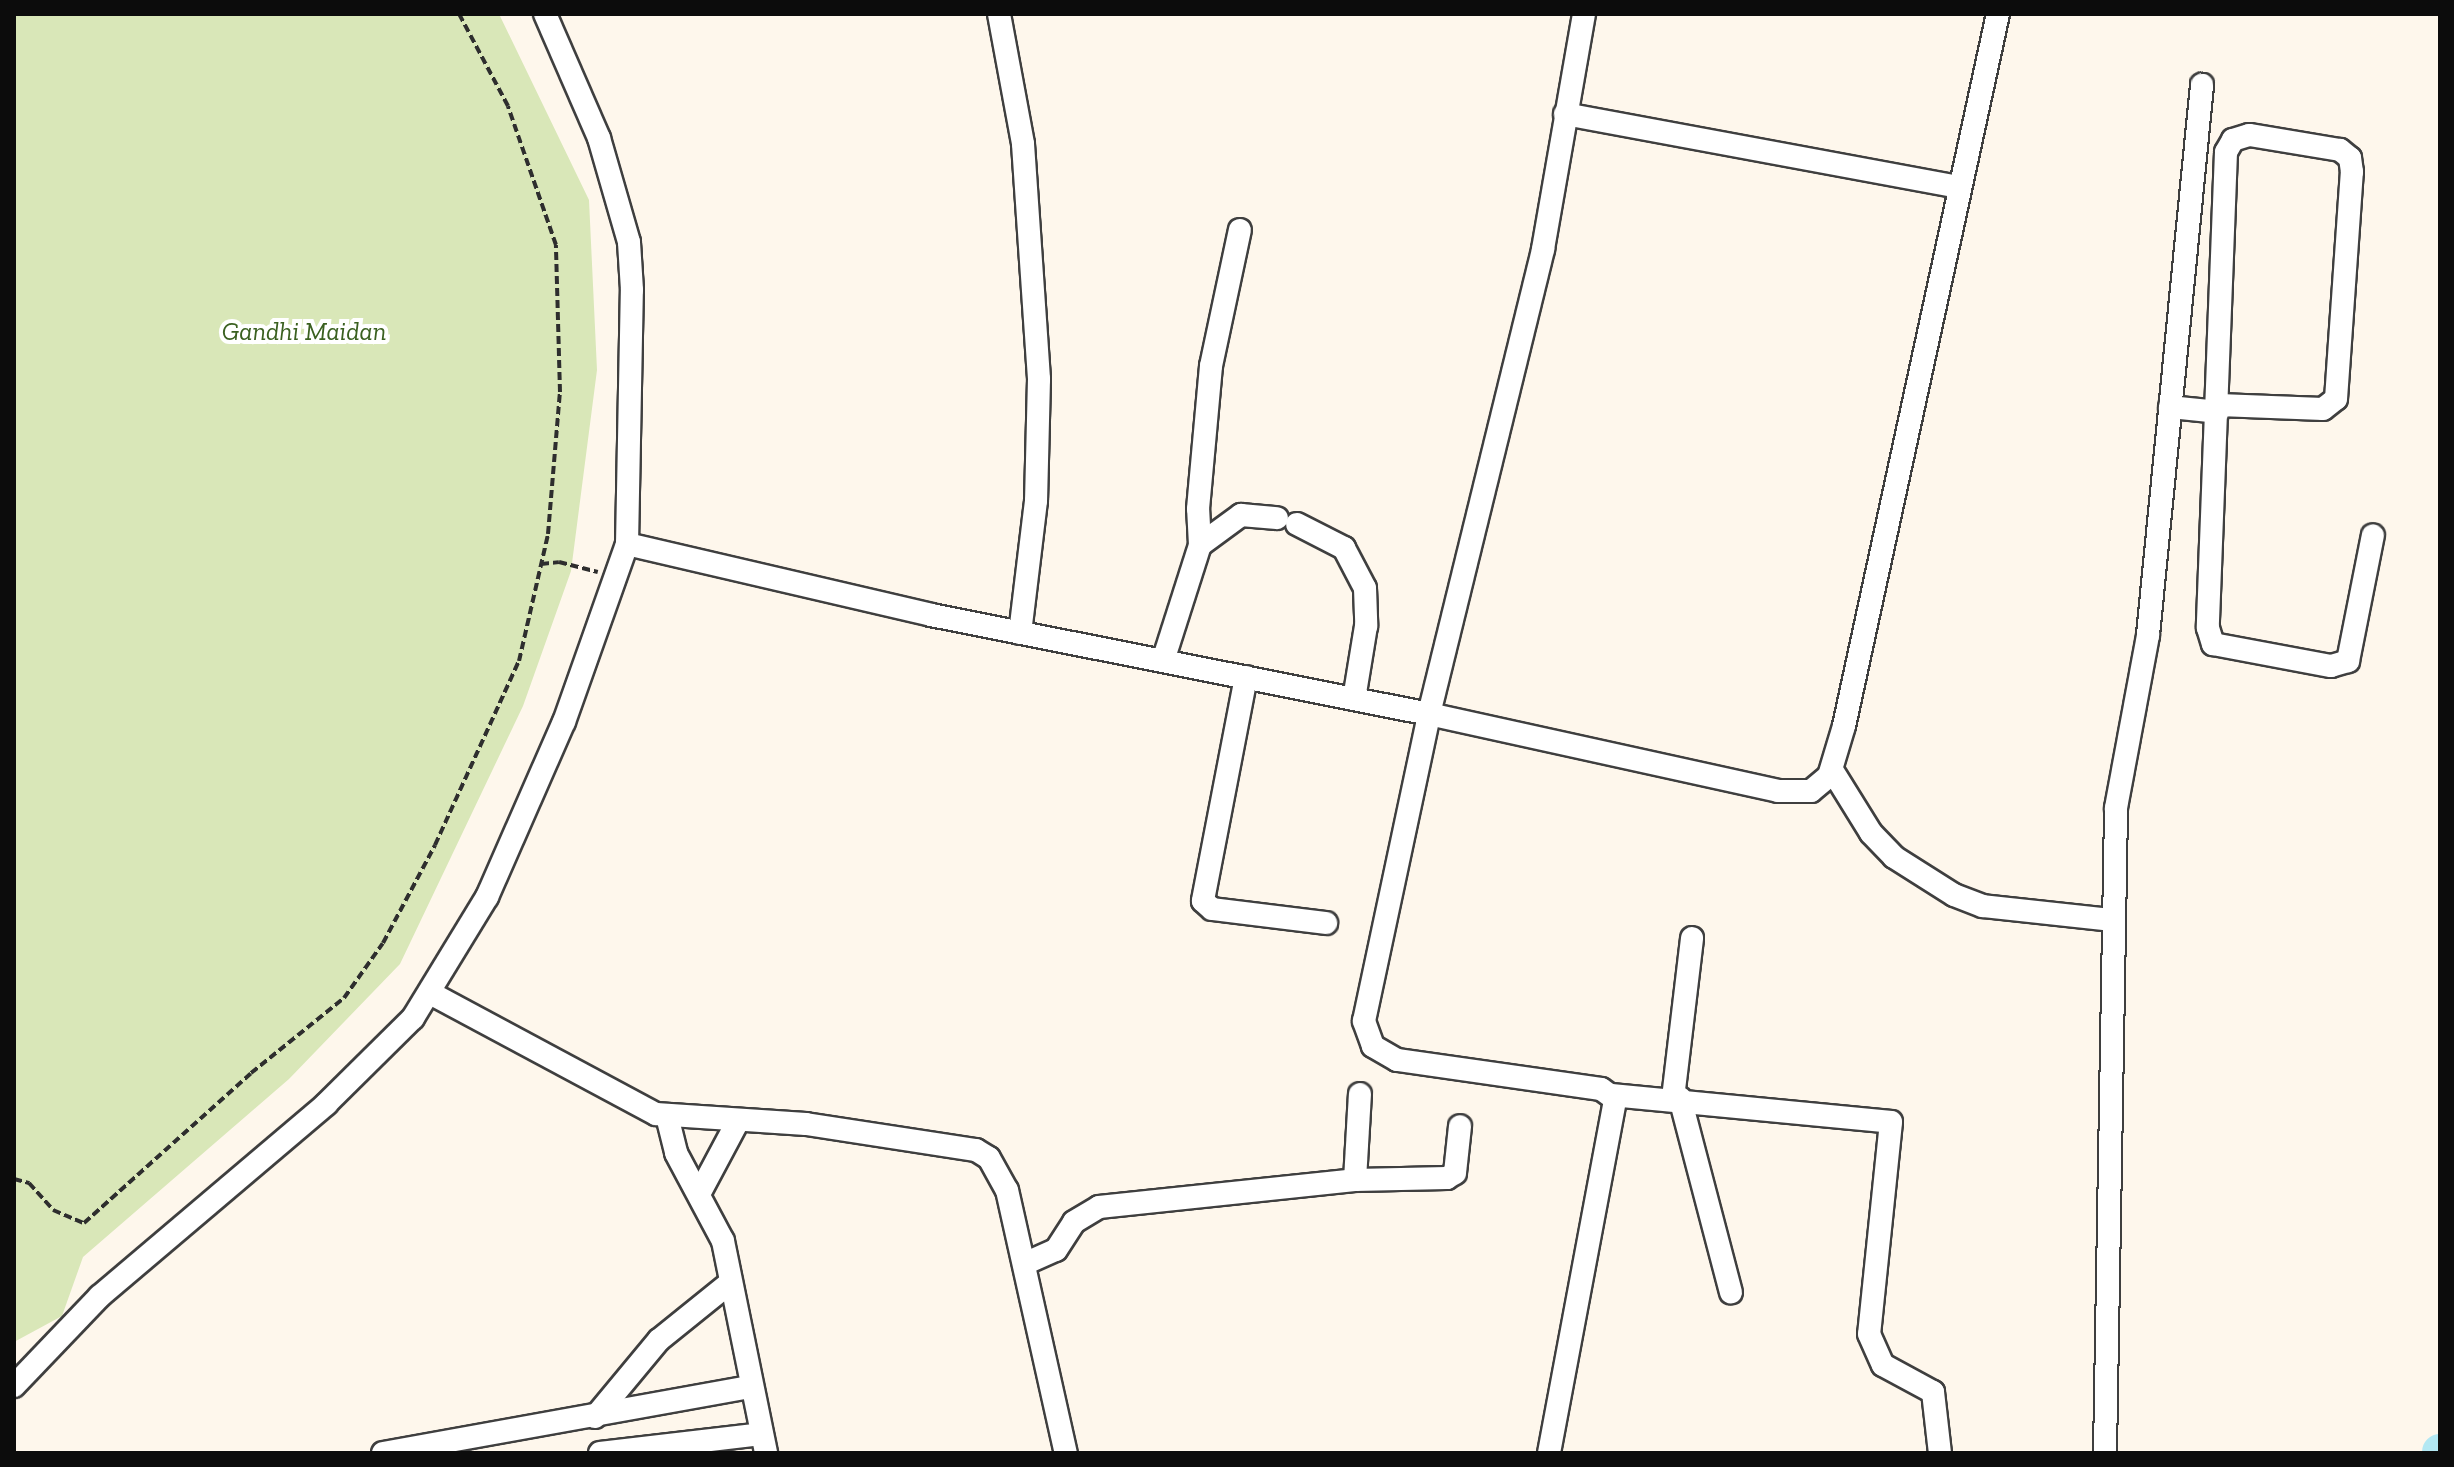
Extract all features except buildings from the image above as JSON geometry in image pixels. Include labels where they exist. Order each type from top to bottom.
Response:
[{"type":"street","points":[[14,1386],[100,1296],[326,1104],[413,1018],[481,910],[533,798],[627,544],[633,390],[629,242],[599,138],[545,14]]},
{"type":"street","points":[[999,14],[1023,144],[1039,379],[1036,501],[1020,633]]},
{"type":"street","points":[[1584,14],[1514,379],[1429,714],[1366,1002],[1366,1034],[1381,1054],[1397,1060],[1601,1089],[1612,1095],[1676,1098],[1891,1122],[1869,1334],[1883,1365],[1933,1392],[1940,1453]]},
{"type":"street","points":[[627,544],[1020,633],[1429,714],[1778,791],[1811,791],[1832,770],[1957,187],[1998,14]]},
{"type":"street","points":[[2105,1453],[2111,920],[2116,808],[2148,635],[2202,85]]},
{"type":"street","points":[[1565,114],[1957,187]]},
{"type":"street","points":[[2170,407],[2218,408],[2323,409],[2336,399],[2352,172],[2350,158],[2340,150],[2249,135],[2229,144],[2218,408],[2208,628],[2217,648],[2331,666],[2348,661],[2373,535]]},
{"type":"street","points":[[1163,661],[1200,545],[1198,509],[1211,366],[1240,230]]},
{"type":"street","points":[[1200,545],[1241,515],[1287,521],[1344,548],[1365,588],[1366,626],[1354,699]]},
{"type":"street","points":[[1246,677],[1203,901],[1212,909],[1326,923]]},
{"type":"street","points":[[1832,770],[1871,833],[1894,857],[1954,895],[1983,906],[2111,920]]},
{"type":"street","points":[[1692,938],[1676,1098],[1731,1292]]},
{"type":"street","points":[[430,993],[637,1106],[667,1116],[806,1124],[976,1150],[1003,1175],[1066,1453]]},
{"type":"street","points":[[1355,1180],[1360,1094]]},
{"type":"street","points":[[1549,1453],[1616,1112],[1612,1095]]},
{"type":"street","points":[[606,1453],[763,1443],[723,1241],[676,1153],[667,1116]]},
{"type":"street","points":[[699,1194],[738,1121]]},
{"type":"street","points":[[1024,1264],[1056,1250],[1074,1222],[1099,1207],[1355,1180],[1451,1177],[1460,1126]]},
{"type":"street","points":[[595,1417],[659,1340],[731,1282]]},
{"type":"street","points":[[383,1453],[750,1387]]},
{"type":"path","points":[[14,1179],[29,1183],[53,1210],[84,1223],[251,1073],[344,998],[383,943],[435,845],[519,661],[541,564],[560,392],[556,245],[508,106],[459,14]]},
{"type":"path","points":[[541,564],[559,562],[616,577]]},
{"type":"green space","name":"Gandhi Maidan","points":[[14,14],[499,14],[589,200],[597,370],[571,571],[523,706],[400,964],[289,1079],[83,1257],[62,1316],[14,1342]]}]
